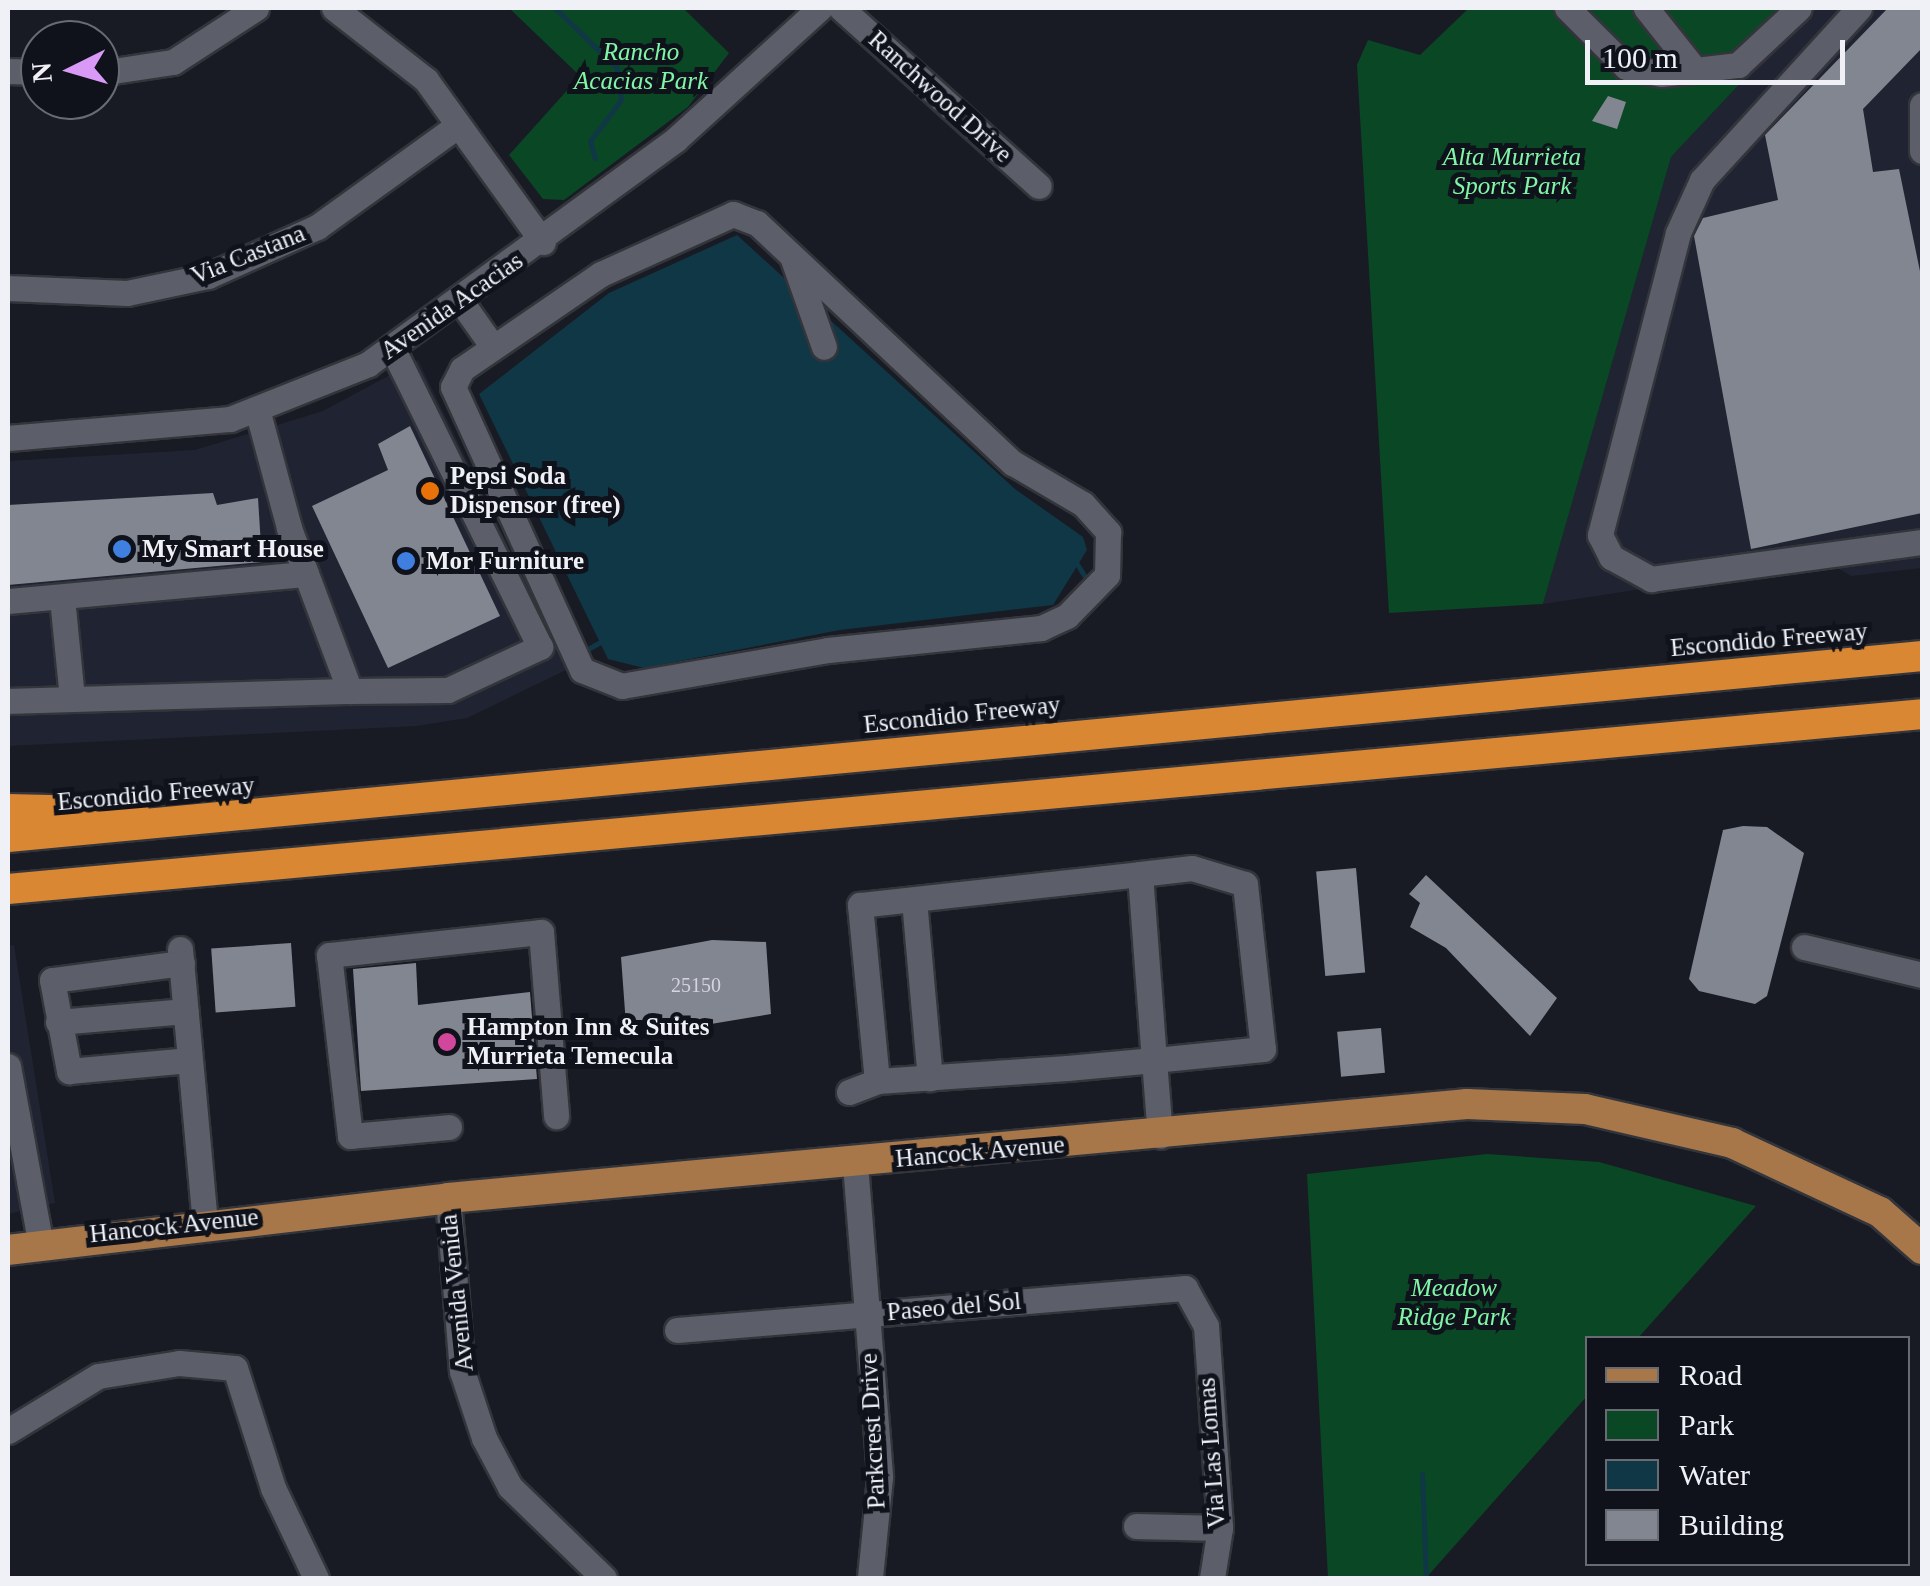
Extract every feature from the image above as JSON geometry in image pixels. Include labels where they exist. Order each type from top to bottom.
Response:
[{"type":"highway","name":"Escondido Freeway","points":[[8,837],[1922,656]]},
{"type":"highway","points":[[8,889],[1922,714]]},
{"type":"highway","points":[[8,809],[202,820]]},
{"type":"highway","points":[[8,901],[139,878]]},
{"type":"main road","name":"Hancock Avenue","points":[[8,1250],[40,1240],[448,1198],[1160,1136],[1467,1104],[1585,1109],[1732,1142],[1806,1172],[1922,1249]]},
{"type":"street","points":[[120,70],[173,62],[256,8]]},
{"type":"street","points":[[334,8],[426,80],[543,242]]},
{"type":"street","name":"Avenida Acacias","points":[[8,438],[139,432],[258,409],[393,349],[543,242],[765,66],[820,8]]},
{"type":"street","name":"Ranchwood Drive","points":[[841,8],[1039,186]]},
{"type":"street","points":[[1568,8],[1636,72],[1738,65],[1799,8]]},
{"type":"street","points":[[1646,8],[1692,66]]},
{"type":"street","points":[[1859,8],[1702,180],[1678,233],[1600,535],[1611,557],[1651,579],[1922,542]]},
{"type":"street","points":[[1922,104],[1922,151]]},
{"type":"street","name":"Via Castana","points":[[8,288],[127,293],[208,276],[317,227],[457,126]]},
{"type":"street","points":[[733,214],[757,223],[791,255],[1013,463],[1083,504],[1108,532],[1107,575],[1066,616],[1040,628],[600,684],[582,670],[456,409],[462,369],[600,274],[706,221],[733,214]]},
{"type":"street","points":[[791,255],[824,347]]},
{"type":"street","points":[[462,303],[493,347]]},
{"type":"street","points":[[8,701],[448,690],[540,647],[393,349]]},
{"type":"street","points":[[258,409],[306,574],[350,691]]},
{"type":"street","points":[[8,601],[306,574]]},
{"type":"street","points":[[62,598],[72,698]]},
{"type":"street","points":[[848,1092],[877,1081],[1262,1050],[1246,884],[1192,868],[860,905],[877,1081]]},
{"type":"street","points":[[1140,874],[1160,1136]]},
{"type":"street","points":[[914,900],[930,1078]]},
{"type":"street","points":[[449,1127],[350,1136],[329,955],[541,932],[556,1116]]},
{"type":"street","points":[[1804,947],[1922,975]]},
{"type":"street","points":[[190,1060],[69,1071],[58,1022],[54,975],[181,955],[204,1223]]},
{"type":"street","points":[[58,1022],[186,1010]]},
{"type":"street","points":[[8,1066],[40,1240]]},
{"type":"street","name":"Parkcrest Drive","points":[[856,1164],[880,1476],[870,1578]]},
{"type":"street","name":"Avenida Venida","points":[[448,1198],[462,1371],[484,1438],[510,1487],[604,1578]]},
{"type":"street","name":"Paseo del Sol","points":[[677,1330],[1186,1288],[1206,1326]]},
{"type":"street","name":"Via Las Lomas","points":[[1206,1326],[1220,1528],[1212,1578]]},
{"type":"street","points":[[8,1431],[98,1376],[178,1363],[235,1368],[274,1488],[316,1578]]},
{"type":"street","points":[[1136,1526],[1220,1528]]},
{"type":"shaded area","points":[[1811,8],[1922,8],[1922,568],[1851,576],[1826,561],[1543,604],[1671,157]]},
{"type":"shaded area","points":[[418,360],[568,669],[467,718],[416,726],[8,746],[8,461],[195,450],[323,411]]},
{"type":"shaded area","points":[[14,945],[55,1203],[8,1214],[8,946]]},
{"type":"green space","name":"Rancho Acacias Park","points":[[509,8],[683,8],[729,53],[688,107],[564,200],[543,199],[509,155],[580,76]]},
{"type":"green space","name":"Alta Murrieta Sports Park","points":[[1469,8],[1811,8],[1671,157],[1543,604],[1389,613],[1357,65],[1368,40],[1420,55]]},
{"type":"green space","name":"Meadow Ridge Park","points":[[1487,1154],[1599,1162],[1756,1206],[1640,1336],[1585,1336],[1585,1398],[1426,1578],[1328,1578],[1307,1174]]},
{"type":"water","points":[[737,235],[1015,489],[1083,537],[1087,550],[1053,605],[840,630],[644,668],[608,659],[479,394],[609,293]]},
{"type":"building","points":[[1888,8],[1922,8],[1922,48],[1863,109],[1873,172],[1899,169],[1922,281],[1922,513],[1751,549],[1694,236],[1703,218],[1778,200],[1765,135]]},
{"type":"building","points":[[1608,96],[1626,102],[1617,129],[1592,121]]},
{"type":"building","name":"Mor Furniture","points":[[410,426],[500,616],[388,668],[312,506],[388,470],[378,444]]},
{"type":"building","points":[[213,493],[217,505],[258,498],[262,562],[8,585],[8,505]]},
{"type":"building","points":[[1767,827],[1804,853],[1767,996],[1755,1004],[1699,991],[1689,979],[1723,830]]},
{"type":"building","points":[[1356,868],[1365,973],[1325,976],[1316,871]]},
{"type":"building","points":[[1426,875],[1557,998],[1530,1036],[1446,948],[1410,927],[1420,903],[1409,894]]},
{"type":"building","points":[[712,940],[766,942],[771,1014],[681,1029],[679,1021],[626,1025],[621,957]]},
{"type":"building","points":[[291,943],[295,1007],[216,1012],[211,949]]},
{"type":"building","name":"Hampton Inn & Suites Murrieta Temecula","points":[[416,963],[418,1005],[530,992],[537,1079],[361,1091],[353,969]]},
{"type":"building","points":[[1381,1028],[1385,1073],[1341,1077],[1337,1032]]},
{"type":"waterway","points":[[555,8],[617,68],[621,100],[590,141],[595,158]]},
{"type":"waterway","points":[[1077,564],[1084,575]]},
{"type":"waterway","points":[[586,650],[602,641]]},
{"type":"waterway","points":[[1422,1474],[1426,1578]]},
{"type":"place","name":"Pepsi Soda Dispensor (free)","points":[[430,491]]},
{"type":"place","name":"My Smart House","points":[[122,549]]},
{"type":"place","name":"Mor Furniture","points":[[406,561]]},
{"type":"place","name":"Hampton Inn & Suites Murrieta Temecula","points":[[447,1042]]}]
